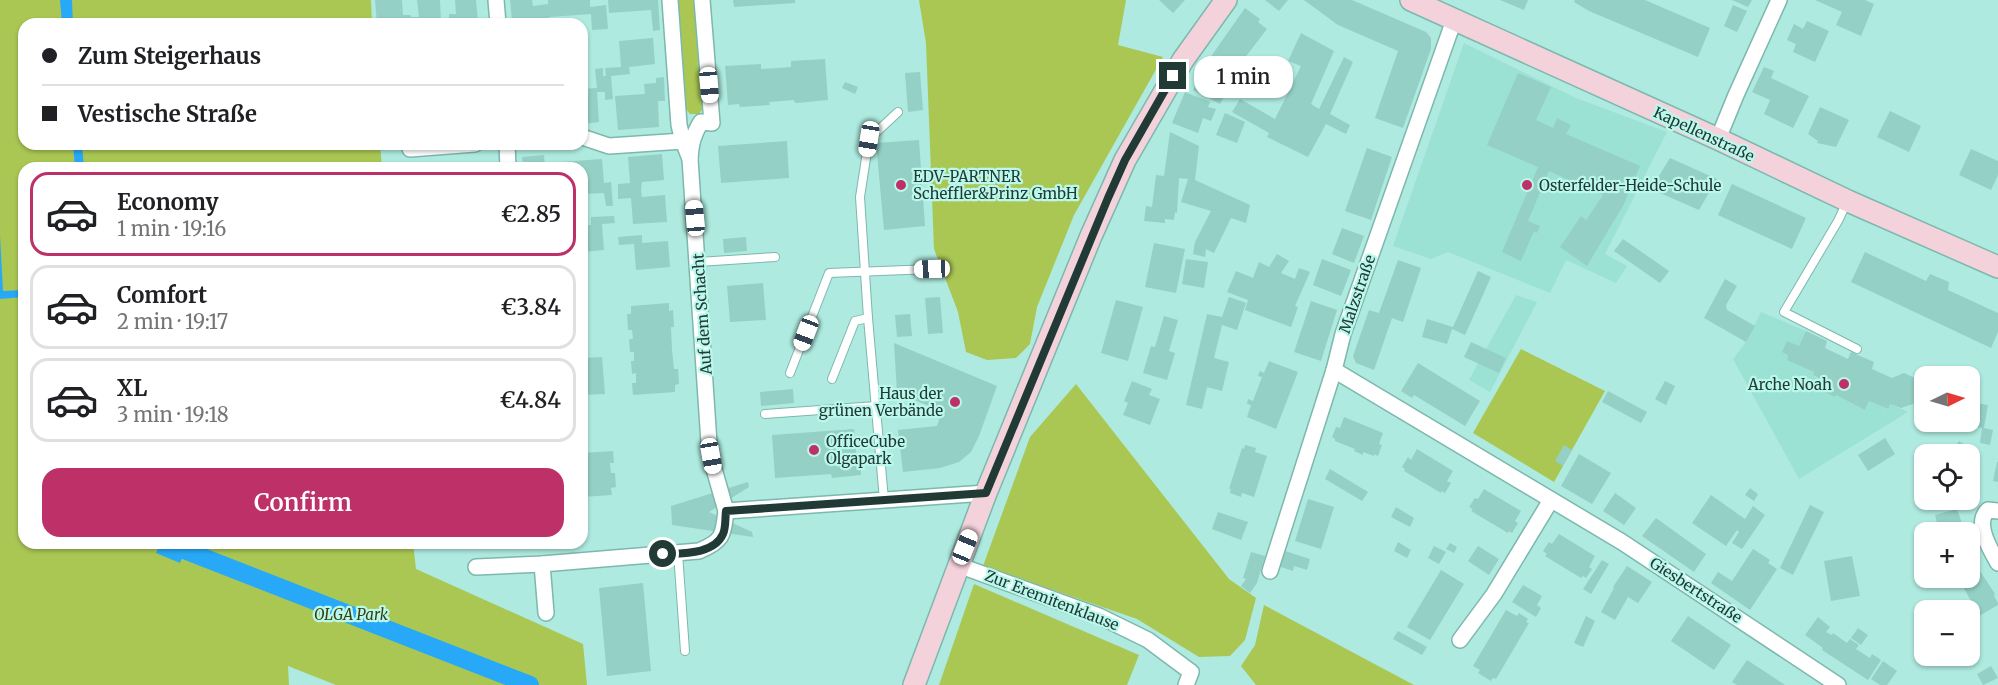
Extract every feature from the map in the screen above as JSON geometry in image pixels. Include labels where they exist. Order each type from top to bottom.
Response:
[{"type":"street","points":[[496,0],[498,18]]},
{"type":"street","name":"Auf dem Schacht","points":[[670,0],[679,125],[690,159]]},
{"type":"street","name":"Auf dem Schacht","points":[[702,0],[712,123],[701,122],[694,133],[690,159],[709,443],[726,511]]},
{"type":"street","points":[[914,685],[986,493],[1091,236],[1125,160],[1183,60],[1226,0]]},
{"type":"street","name":"Kapellenstraße","points":[[1411,0],[1718,139],[1848,201],[1998,267]]},
{"type":"street","points":[[1718,139],[1779,0]]},
{"type":"street","name":"Malzstraße","points":[[1270,571],[1334,370],[1343,334],[1454,20]]},
{"type":"street","points":[[588,139],[609,146],[683,141]]},
{"type":"street","name":"Giesbertstraße","points":[[1334,370],[1630,547],[1838,685]]},
{"type":"street","points":[[476,567],[699,552],[715,544],[723,534],[726,511],[986,493]]},
{"type":"street","points":[[1460,640],[1494,594],[1551,500]]},
{"type":"street","points":[[1998,511],[1988,510],[1982,520],[1985,535],[1998,563]]},
{"type":"street","points":[[542,564],[546,613]]},
{"type":"street","name":"Zur Eremitenklause","points":[[958,565],[1099,616],[1148,640],[1191,672],[1186,685]]},
{"type":"lane","points":[[884,500],[864,271],[860,197],[869,139],[898,112]]},
{"type":"lane","points":[[1848,201],[1784,312],[1857,349]]},
{"type":"lane","points":[[698,262],[775,257]]},
{"type":"lane","points":[[790,373],[829,273],[932,269]]},
{"type":"lane","points":[[832,380],[855,321],[868,318]]},
{"type":"lane","points":[[765,414],[876,406]]},
{"type":"lane","points":[[678,553],[685,651]]},
{"type":"shaded area","name":"Osterfelder-Heide-Schule","points":[[1464,43],[1576,98],[1667,132],[1605,254],[1627,266],[1616,283],[1566,260],[1550,293],[1448,252],[1431,259],[1393,246]]},
{"type":"shaded area","points":[[1516,295],[1537,302],[1490,392],[1469,380]]},
{"type":"shaded area","points":[[1761,312],[1806,331],[1799,346],[1788,355],[1787,359],[1814,372],[1813,376],[1823,380],[1820,390],[1834,397],[1836,395],[1865,410],[1869,401],[1887,409],[1890,404],[1908,412],[1799,479],[1733,359],[1746,342]]},
{"type":"green space","name":"OLGA Park","points":[[0,0],[371,0],[372,18],[18,18],[18,150],[380,150],[382,162],[18,162],[18,549],[414,549],[416,569],[583,644],[587,685],[336,685],[288,666],[289,685],[0,685]]},
{"type":"green space","points":[[676,0],[696,0],[704,107],[699,114],[690,114],[685,108]]},
{"type":"green space","points":[[919,0],[1126,0],[1118,45],[1163,57],[1074,215],[1037,307],[1030,344],[1016,358],[987,360],[966,352],[958,312],[934,249],[926,43]]},
{"type":"green space","points":[[1521,349],[1605,391],[1554,482],[1473,433]]},
{"type":"green space","points":[[1076,384],[1229,579],[1256,598],[1245,640],[1230,656],[1199,657],[1137,619],[983,566],[1030,437]]},
{"type":"green space","points":[[974,584],[1139,655],[1127,685],[939,685]]},
{"type":"green space","points":[[1264,605],[1414,685],[1256,685],[1241,666],[1255,645]]},
{"type":"water","points":[[60,0],[72,0],[73,18],[62,18]]},
{"type":"water","points":[[74,150],[82,150],[84,162],[74,162]]},
{"type":"water","points":[[0,235],[3,291],[18,290],[18,298],[0,299]]},
{"type":"water","points":[[158,549],[186,549],[180,563],[156,553]]},
{"type":"building","points":[[375,0],[402,0],[403,15],[419,17],[417,0],[440,0],[441,18],[376,18]]},
{"type":"building","points":[[455,0],[476,0],[478,18],[449,18],[449,14],[456,14]]},
{"type":"building","points":[[510,0],[532,0],[533,6],[548,4],[548,0],[590,0],[590,7],[606,5],[608,29],[592,30],[591,14],[549,18],[512,18]]},
{"type":"building","points":[[608,0],[658,0],[660,30],[653,31],[651,10],[609,13]]},
{"type":"building","points":[[733,0],[795,0],[795,3],[734,7]]},
{"type":"building","points":[[1159,0],[1185,0],[1173,13]]},
{"type":"building","points":[[1265,0],[1288,0],[1279,11]]},
{"type":"building","points":[[1304,0],[1352,0],[1426,32],[1431,38],[1431,49],[1403,128],[1375,118],[1398,51],[1338,25]]},
{"type":"building","points":[[1500,0],[1528,0],[1524,10]]},
{"type":"building","points":[[1575,0],[1645,0],[1710,28],[1698,57],[1589,11],[1574,2]]},
{"type":"building","points":[[1732,0],[1752,0],[1748,7]]},
{"type":"building","points":[[1815,0],[1865,0],[1874,4],[1861,36],[1836,25],[1842,12]]},
{"type":"building","points":[[1733,5],[1747,11],[1737,32],[1724,26]]},
{"type":"building","points":[[1245,8],[1260,19],[1258,22],[1267,29],[1234,72],[1236,74],[1220,104],[1193,90],[1212,55]]},
{"type":"building","points":[[1807,21],[1829,31],[1815,62],[1793,52],[1796,44],[1787,40],[1794,24],[1803,29]]},
{"type":"building","points":[[1301,33],[1334,51],[1311,104],[1319,109],[1344,57],[1353,62],[1330,114],[1350,125],[1346,134],[1326,124],[1308,157],[1267,137],[1269,133],[1232,112],[1240,99],[1275,119],[1301,66],[1288,61]]},
{"type":"building","points":[[653,38],[655,64],[629,67],[630,74],[611,76],[613,99],[605,100],[605,92],[597,92],[599,122],[588,123],[588,89],[597,88],[595,69],[603,68],[603,76],[606,76],[605,68],[621,67],[619,41]]},
{"type":"building","points":[[825,59],[828,100],[797,103],[794,100],[769,102],[770,105],[740,107],[739,104],[728,105],[725,66],[761,64],[761,69],[791,67],[791,61]]},
{"type":"building","points":[[1764,67],[1774,71],[1771,78],[1809,96],[1793,128],[1764,114],[1770,100],[1752,92]]},
{"type":"building","points":[[920,72],[923,110],[908,112],[905,73]]},
{"type":"building","points":[[1518,73],[1551,87],[1536,120],[1553,128],[1557,118],[1571,125],[1566,134],[1640,166],[1624,204],[1587,266],[1560,247],[1581,216],[1586,220],[1603,195],[1549,171],[1528,221],[1540,226],[1537,233],[1534,231],[1521,261],[1502,252],[1538,167],[1487,145]]},
{"type":"building","points":[[664,77],[665,101],[658,101],[659,127],[618,130],[615,96],[645,94],[644,84],[656,83],[656,78]]},
{"type":"building","points":[[845,82],[858,87],[855,94],[842,88]]},
{"type":"building","points":[[1185,92],[1210,102],[1208,107],[1216,109],[1211,121],[1203,118],[1198,133],[1172,123]]},
{"type":"building","points":[[1820,107],[1849,120],[1836,147],[1817,143],[1818,141],[1808,134]]},
{"type":"building","points":[[1890,111],[1921,126],[1909,152],[1877,137]]},
{"type":"building","points":[[1225,113],[1245,122],[1237,143],[1216,135]]},
{"type":"building","points":[[1170,132],[1199,146],[1195,180],[1250,205],[1246,223],[1231,218],[1214,253],[1206,249],[1205,257],[1193,254],[1195,242],[1211,211],[1181,202],[1188,179],[1179,178],[1177,213],[1175,212],[1174,220],[1165,219],[1165,223],[1144,221],[1146,206],[1152,207],[1156,175],[1164,176]]},
{"type":"building","name":"EDV-PARTNER Scheffler&Prinz GmbH","points":[[919,140],[925,226],[884,230],[876,143]]},
{"type":"building","points":[[787,141],[789,178],[721,183],[718,146]]},
{"type":"building","points":[[1367,148],[1392,157],[1371,220],[1345,211]]},
{"type":"building","points":[[1971,149],[1998,161],[1998,175],[1991,190],[1959,175]]},
{"type":"building","points":[[662,154],[664,180],[642,182],[641,190],[642,197],[665,195],[667,222],[633,224],[631,198],[618,199],[618,184],[630,183],[628,157]]},
{"type":"building","points":[[544,155],[545,162],[522,162],[522,157]]},
{"type":"building","points":[[1670,158],[1717,179],[1699,210],[1651,189]]},
{"type":"building","points":[[602,159],[604,183],[611,182],[613,206],[606,206],[604,193],[588,194],[588,162],[560,162]]},
{"type":"building","points":[[1732,184],[1806,218],[1792,249],[1718,215]]},
{"type":"building","points":[[614,216],[615,223],[602,224],[604,250],[588,251],[588,225],[591,225],[591,217]]},
{"type":"building","points":[[1342,228],[1364,236],[1354,263],[1332,254]]},
{"type":"building","points":[[642,235],[642,243],[668,241],[670,267],[636,270],[634,244],[619,245],[618,237]]},
{"type":"building","points":[[746,237],[747,251],[724,253],[723,239]]},
{"type":"building","points":[[1623,239],[1669,271],[1660,283],[1614,251]]},
{"type":"building","points":[[1154,243],[1185,249],[1176,293],[1145,287]]},
{"type":"building","points":[[1865,252],[1926,281],[1930,274],[1949,282],[1948,290],[1998,313],[1998,332],[1991,348],[1851,282]]},
{"type":"building","points":[[1277,254],[1289,261],[1281,273],[1295,279],[1299,268],[1310,272],[1295,306],[1298,307],[1291,327],[1245,310],[1248,300],[1227,292],[1236,271],[1253,278],[1259,262],[1269,267]]},
{"type":"building","points":[[1186,259],[1208,262],[1204,288],[1182,284]]},
{"type":"building","points":[[1322,259],[1351,270],[1341,296],[1313,285]]},
{"type":"building","points":[[1398,260],[1421,268],[1403,322],[1392,318],[1374,370],[1356,363],[1353,356],[1369,310],[1379,313]]},
{"type":"building","points":[[1478,271],[1491,277],[1465,335],[1452,329],[1447,344],[1422,337],[1427,319],[1453,327]]},
{"type":"building","points":[[1725,279],[1737,286],[1726,305],[1727,310],[1755,326],[1746,342],[1704,318]]},
{"type":"building","points":[[763,283],[766,320],[730,322],[727,286]]},
{"type":"building","points":[[940,297],[943,333],[928,334],[925,298]]},
{"type":"building","points":[[1229,297],[1246,303],[1237,330],[1222,325],[1214,358],[1229,362],[1222,391],[1207,387],[1202,409],[1186,405],[1207,314],[1222,317]]},
{"type":"building","points":[[1116,300],[1143,307],[1128,361],[1101,353]]},
{"type":"building","points":[[1311,301],[1337,310],[1321,361],[1294,352]]},
{"type":"building","points":[[669,303],[669,311],[673,310],[674,327],[671,327],[674,369],[678,369],[679,384],[675,385],[675,392],[633,395],[632,383],[636,383],[636,373],[632,374],[631,361],[634,361],[634,352],[630,352],[629,339],[633,339],[632,330],[628,330],[627,314],[631,314],[631,306]]},
{"type":"building","points":[[910,314],[912,336],[897,337],[895,315]]},
{"type":"building","points":[[1164,316],[1178,320],[1169,351],[1175,353],[1167,380],[1143,373],[1151,346],[1155,347]]},
{"type":"building","points":[[1806,331],[1827,341],[1825,348],[1848,359],[1851,352],[1874,362],[1872,369],[1892,378],[1904,373],[1914,378],[1914,404],[1901,408],[1890,404],[1888,409],[1869,401],[1865,410],[1836,395],[1835,397],[1819,390],[1823,380],[1813,375],[1814,372],[1787,360],[1788,355],[1782,352],[1787,341],[1799,346]]},
{"type":"building","points":[[1471,342],[1506,358],[1499,373],[1464,357]]},
{"type":"building","name":"Haus der grünen Verbände","points":[[894,343],[997,386],[971,452],[959,462],[940,468],[903,472],[898,430],[937,426],[942,411],[897,393]]},
{"type":"building","points":[[602,357],[605,394],[588,395],[588,358]]},
{"type":"building","points":[[1269,361],[1298,372],[1276,429],[1247,417],[1251,405],[1247,404],[1248,399],[1253,401],[1262,377],[1258,376],[1259,373],[1260,371],[1264,373]]},
{"type":"building","points":[[1418,363],[1480,401],[1465,426],[1414,395],[1412,398],[1401,391]]},
{"type":"building","points":[[1132,381],[1152,389],[1149,395],[1160,399],[1150,425],[1123,415],[1128,403],[1124,401]]},
{"type":"building","points":[[1665,381],[1675,386],[1666,405],[1655,399]]},
{"type":"building","points":[[793,389],[794,403],[761,406],[760,392]]},
{"type":"building","points":[[1608,391],[1647,412],[1641,423],[1602,402]]},
{"type":"building","points":[[1980,404],[1988,405],[1984,428],[1993,430],[1990,445],[1980,443],[1982,428],[1980,428]]},
{"type":"building","points":[[1344,417],[1383,433],[1378,456],[1363,452],[1363,455],[1335,441],[1332,437],[1336,427],[1340,428]]},
{"type":"building","name":"OfficeCube Olgapark","points":[[854,429],[857,465],[861,465],[861,475],[832,478],[831,474],[775,478],[772,435]]},
{"type":"building","points":[[1885,438],[1895,454],[1868,471],[1858,455]]},
{"type":"building","points":[[1245,445],[1256,448],[1255,452],[1267,456],[1254,497],[1242,493],[1241,497],[1230,493],[1231,489],[1229,489]]},
{"type":"building","points":[[1564,445],[1572,450],[1563,466],[1555,461]]},
{"type":"building","points":[[1417,449],[1453,471],[1447,481],[1451,483],[1445,493],[1441,491],[1441,493],[1404,471],[1402,467],[1408,457],[1411,460]]},
{"type":"building","points":[[613,451],[614,463],[610,463],[611,473],[615,473],[616,487],[611,488],[612,495],[588,497],[588,453]]},
{"type":"building","points":[[1579,454],[1611,473],[1592,504],[1561,486]]},
{"type":"building","points":[[1998,462],[1998,482],[1993,481]]},
{"type":"building","points":[[1330,469],[1368,492],[1362,501],[1325,479]]},
{"type":"building","points":[[748,482],[749,487],[709,512],[752,532],[753,537],[672,525],[671,506]]},
{"type":"building","points":[[1750,488],[1758,494],[1754,501],[1745,495]]},
{"type":"building","points":[[1484,489],[1521,511],[1512,533],[1509,531],[1508,533],[1471,511],[1473,509],[1469,507]]},
{"type":"building","points":[[1615,493],[1636,508],[1624,525],[1603,511]]},
{"type":"building","points":[[1711,495],[1745,519],[1753,506],[1765,515],[1742,549],[1732,543],[1739,532],[1737,530],[1726,546],[1692,523]]},
{"type":"building","points":[[1308,499],[1334,507],[1321,549],[1295,541]]},
{"type":"building","points":[[1810,505],[1824,512],[1793,575],[1780,568]]},
{"type":"building","points":[[1396,507],[1414,518],[1410,527],[1391,517]]},
{"type":"building","points":[[1957,510],[1962,522],[1937,522],[1935,515]]},
{"type":"building","points":[[1218,512],[1248,522],[1241,540],[1212,529]]},
{"type":"building","points":[[1656,518],[1706,554],[1694,572],[1642,536]]},
{"type":"building","points":[[1559,534],[1595,556],[1589,567],[1592,569],[1586,578],[1583,576],[1581,578],[1545,556],[1547,554],[1543,551]]},
{"type":"building","points":[[1398,542],[1411,550],[1407,558],[1394,551]]},
{"type":"building","points":[[1450,543],[1457,547],[1454,553],[1446,549]]},
{"type":"building","points":[[1434,546],[1446,552],[1439,564],[1428,558]]},
{"type":"building","points":[[1478,546],[1499,559],[1489,575],[1468,561]]},
{"type":"building","points":[[1753,549],[1770,560],[1768,563],[1777,569],[1750,610],[1711,583],[1718,572],[1732,581]]},
{"type":"building","points":[[1282,550],[1310,559],[1307,570],[1294,566],[1293,571],[1278,566]]},
{"type":"building","points":[[1251,552],[1265,556],[1257,583],[1250,593],[1241,586],[1246,579],[1243,578]]},
{"type":"building","points":[[1852,556],[1860,596],[1831,601],[1824,561]]},
{"type":"building","points":[[1602,560],[1609,564],[1591,594],[1583,589]]},
{"type":"building","points":[[1627,566],[1652,582],[1638,603],[1628,597],[1615,620],[1601,612],[1613,587]]},
{"type":"building","points":[[1441,570],[1464,584],[1430,640],[1407,627]]},
{"type":"building","points":[[1980,571],[1995,594],[1998,605],[1980,615],[1980,600],[1970,600],[1964,588],[1980,588]]},
{"type":"building","points":[[643,583],[651,671],[607,676],[599,588]]},
{"type":"building","points":[[1523,585],[1542,596],[1537,605],[1541,608],[1536,617],[1512,602]]},
{"type":"building","points":[[1506,610],[1517,616],[1519,613],[1528,619],[1526,622],[1529,623],[1496,679],[1493,678],[1491,681],[1478,673],[1480,670],[1473,666]]},
{"type":"building","points":[[1586,616],[1595,621],[1583,647],[1574,643]]},
{"type":"building","points":[[1688,616],[1731,645],[1714,670],[1671,641]]},
{"type":"building","points":[[1818,617],[1830,627],[1826,632],[1832,635],[1833,633],[1847,643],[1850,639],[1859,645],[1856,649],[1870,658],[1872,654],[1881,660],[1868,680],[1822,650],[1823,648],[1805,635]]},
{"type":"building","points":[[1858,628],[1868,635],[1861,645],[1851,638]]},
{"type":"building","points":[[1398,631],[1427,647],[1422,655],[1393,639]]},
{"type":"building","points":[[1747,660],[1785,685],[1737,685],[1732,682]]},
{"type":"building","points":[[1883,661],[1897,671],[1887,685],[1880,685],[1871,679]]},
{"type":"building","points":[[1991,666],[1998,678],[1983,685],[1977,674]]},
{"type":"waterway","points":[[182,549],[530,685]]},
{"type":"place","name":"EDV-PARTNER Scheffler&Prinz GmbH","points":[[901,185]]},
{"type":"place","name":"Osterfelder-Heide-Schule","points":[[1527,185]]},
{"type":"place","name":"Arche Noah","points":[[1844,384]]},
{"type":"place","name":"Haus der grünen Verbände","points":[[955,402]]},
{"type":"place","name":"OfficeCube Olgapark","points":[[814,450]]},
{"type":"route","points":[[663,554],[699,552],[715,544],[723,534],[726,511],[986,493],[1091,236],[1125,160],[1173,76]]}]
